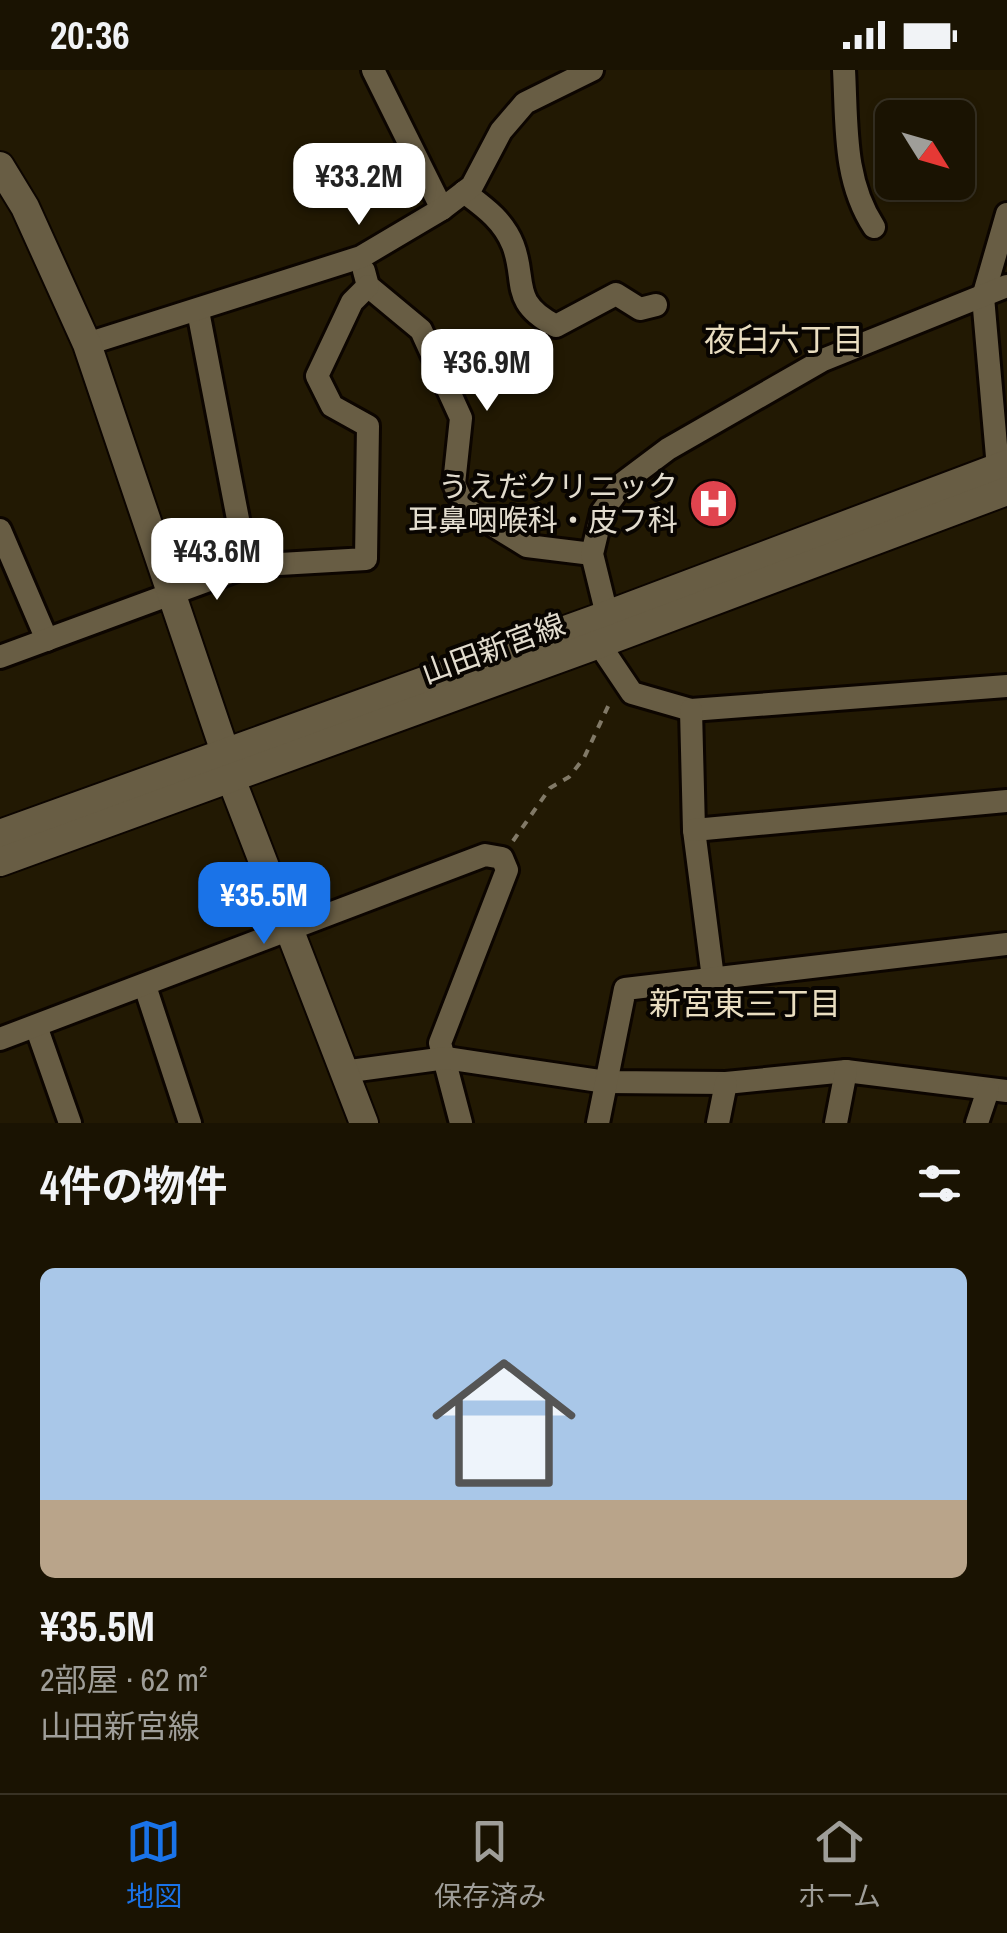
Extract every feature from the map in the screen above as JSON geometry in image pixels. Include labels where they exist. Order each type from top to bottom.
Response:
[{"type":"main road","points":[[0,166],[13,205],[86,344],[228,764],[364,1123]]},
{"type":"main road","name":"山田新宮線","points":[[0,862],[228,764],[607,615],[1004,484]]},
{"type":"main road","name":"山田新宮線","points":[[0,834],[599,644],[1004,484]]},
{"type":"street","points":[[374,70],[442,209]]},
{"type":"street","points":[[86,344],[361,258],[472,186],[501,130],[525,103],[592,70]]},
{"type":"street","points":[[844,70],[850,172],[862,208],[874,227]]},
{"type":"street","points":[[464,192],[496,216],[514,246],[519,289],[539,317],[556,326],[616,294],[640,310],[656,304]]},
{"type":"street","points":[[1004,484],[983,297],[1007,214]]},
{"type":"street","points":[[361,258],[368,286],[420,330],[461,418],[454,484],[465,508],[527,546],[592,554]]},
{"type":"street","points":[[0,657],[246,566],[366,560],[368,426],[332,406],[317,376],[352,302],[368,286]]},
{"type":"street","points":[[607,615],[592,554],[602,512],[624,482],[668,449],[823,360],[1007,286]]},
{"type":"street","points":[[198,310],[246,566]]},
{"type":"street","points":[[0,530],[48,640]]},
{"type":"street","points":[[599,644],[632,693],[692,710],[1007,686]]},
{"type":"street","points":[[692,710],[694,830],[713,978]]},
{"type":"street","points":[[694,830],[1007,800]]},
{"type":"street","points":[[0,1040],[485,854],[502,858],[507,870],[440,1042],[462,1123]]},
{"type":"street","points":[[598,1123],[625,989],[1007,944]]},
{"type":"street","points":[[145,986],[190,1123]]},
{"type":"street","points":[[36,1026],[70,1123]]},
{"type":"street","points":[[342,1072],[446,1058],[606,1082],[726,1083],[846,1071],[998,1090],[978,1123]]},
{"type":"street","points":[[836,1123],[846,1071]]},
{"type":"street","points":[[718,1123],[726,1083]]},
{"type":"path","points":[[502,858],[550,788],[568,777],[584,758],[622,679]]},
{"type":"place","name":"うえだクリニック 耳鼻咽喉科・皮フ科","points":[[713,503]]},
{"type":"district","name":"夜臼六丁目","points":[[784,339]]},
{"type":"district","name":"新宮東三丁目","points":[[745,1003]]}]
